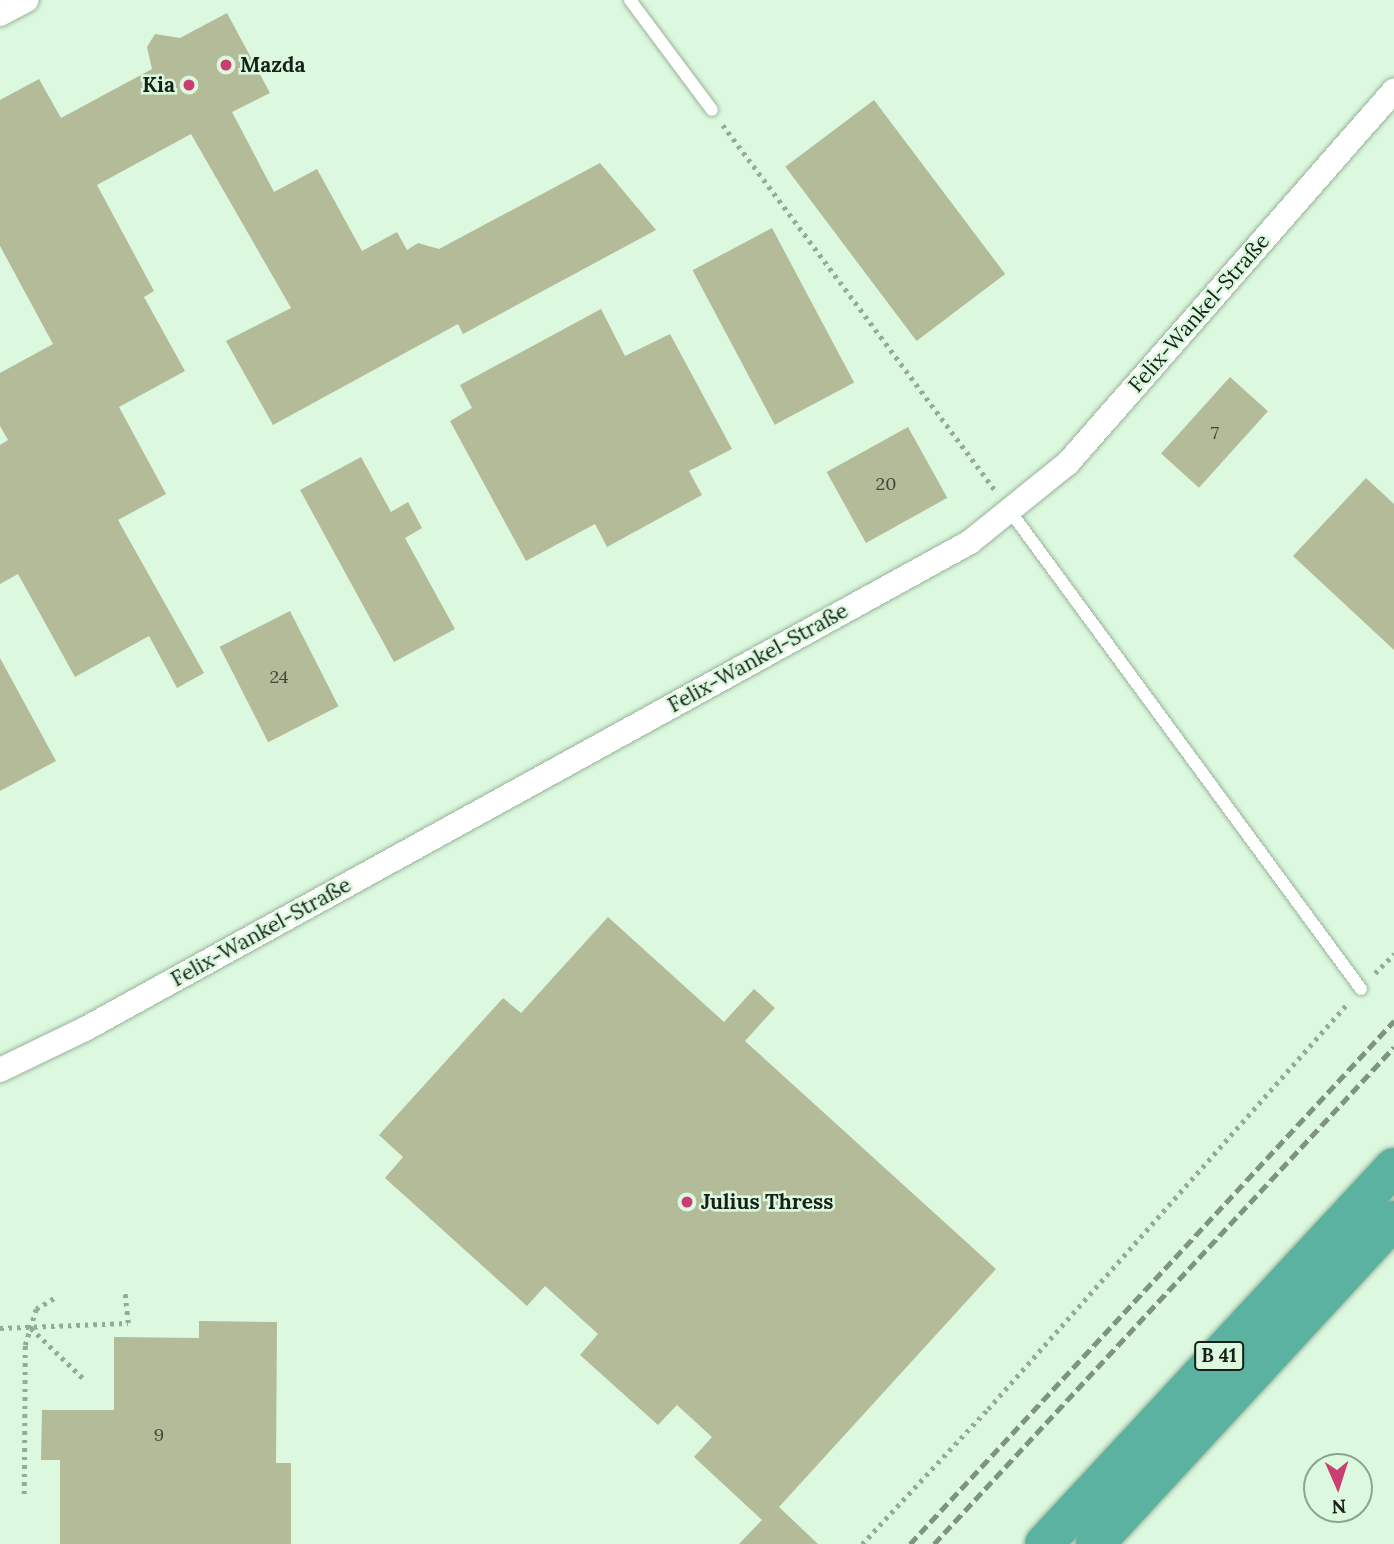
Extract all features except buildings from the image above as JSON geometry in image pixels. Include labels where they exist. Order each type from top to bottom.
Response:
[{"type":"highway","name":"B 41","points":[[1044,1544],[1394,1167]]},
{"type":"highway","name":"B 41","points":[[1095,1544],[1394,1220]]},
{"type":"street","points":[[0,14],[26,0]]},
{"type":"street","name":"Felix-Wankel-Straße","points":[[0,1070],[85,1029],[934,561],[1010,511],[1068,463],[1394,90]]},
{"type":"lane","points":[[630,0],[712,110]]},
{"type":"lane","points":[[1010,511],[1361,989]]},
{"type":"path","points":[[712,110],[1010,511]]},
{"type":"path","points":[[862,1544],[988,1409],[1394,954]]},
{"type":"path","points":[[0,1328],[128,1323],[125,1293]]},
{"type":"path","points":[[24,1494],[25,1345],[36,1309],[54,1298]]},
{"type":"path","points":[[30,1327],[86,1381]]},
{"type":"railway","points":[[910,1544],[1394,1021]]},
{"type":"railway","points":[[934,1544],[1394,1047]]},
{"type":"place","name":"Mazda","points":[[226,65]]},
{"type":"place","name":"Kia","points":[[189,85]]},
{"type":"place","name":"Julius Thress","points":[[687,1202]]}]
